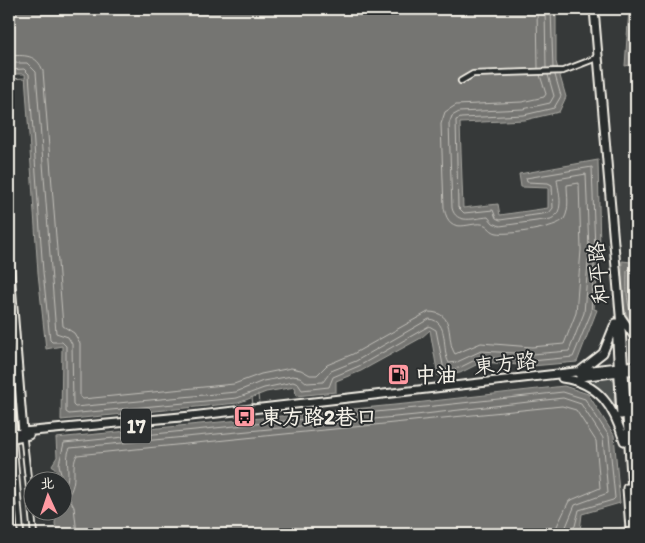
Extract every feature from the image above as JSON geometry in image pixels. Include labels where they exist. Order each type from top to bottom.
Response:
[{"type":"main road","name":"和平路","points":[[592,9],[594,59],[618,318]]},
{"type":"main road","name":"和平路","points":[[592,9],[618,318],[632,529]]},
{"type":"main road","points":[[9,259],[23,434]]},
{"type":"main road","points":[[577,373],[603,353],[618,318],[636,339]]},
{"type":"main road","name":"東方路","points":[[258,410],[562,378],[620,370],[636,365]]},
{"type":"main road","name":"東方路","points":[[258,410],[577,373],[636,370]]},
{"type":"main road","points":[[562,378],[586,385],[605,400],[613,411],[626,441]]},
{"type":"main road","points":[[9,381],[11,435]]},
{"type":"main road","points":[[626,441],[629,419],[636,398]]},
{"type":"main road","name":"17","points":[[11,435],[258,410]]},
{"type":"street","points":[[461,81],[473,74],[562,70],[594,59]]},
{"type":"street","points":[[11,435],[21,532],[33,531],[23,434]]},
{"type":"shaded area","points":[[9,306],[19,406],[18,427],[11,382]]},
{"type":"shaded area","points":[[610,378],[615,382],[614,408],[588,383],[588,380]]},
{"type":"water","points":[[9,9],[556,9],[556,62],[566,97],[559,112],[525,120],[460,123],[463,208],[498,204],[500,215],[548,208],[548,188],[521,187],[519,174],[598,160],[600,250],[594,309],[597,310],[577,362],[532,366],[482,362],[460,373],[438,376],[430,330],[421,338],[361,371],[336,381],[336,392],[296,396],[295,387],[266,392],[238,403],[61,420],[62,346],[46,349],[38,273],[25,74],[9,74]]},
{"type":"water","points":[[629,9],[636,9],[636,64],[625,66]]},
{"type":"water","points":[[622,261],[632,262],[636,269],[636,331],[626,314],[622,297]]},
{"type":"water","points":[[564,386],[588,394],[614,435],[620,503],[582,514],[580,531],[567,534],[529,532],[528,534],[58,534],[55,520],[72,520],[72,470],[56,470],[52,465],[57,457],[56,438],[415,403]]},
{"type":"waterway","points":[[9,79],[26,78]]},
{"type":"waterway","points":[[258,394],[259,404]]},
{"type":"waterway","points":[[252,397],[253,405]]},
{"type":"waterway","points":[[605,534],[629,527]]},
{"type":"place","name":"中油","points":[[399,374]]},
{"type":"place","name":"東方路2巷口","points":[[245,416]]}]
